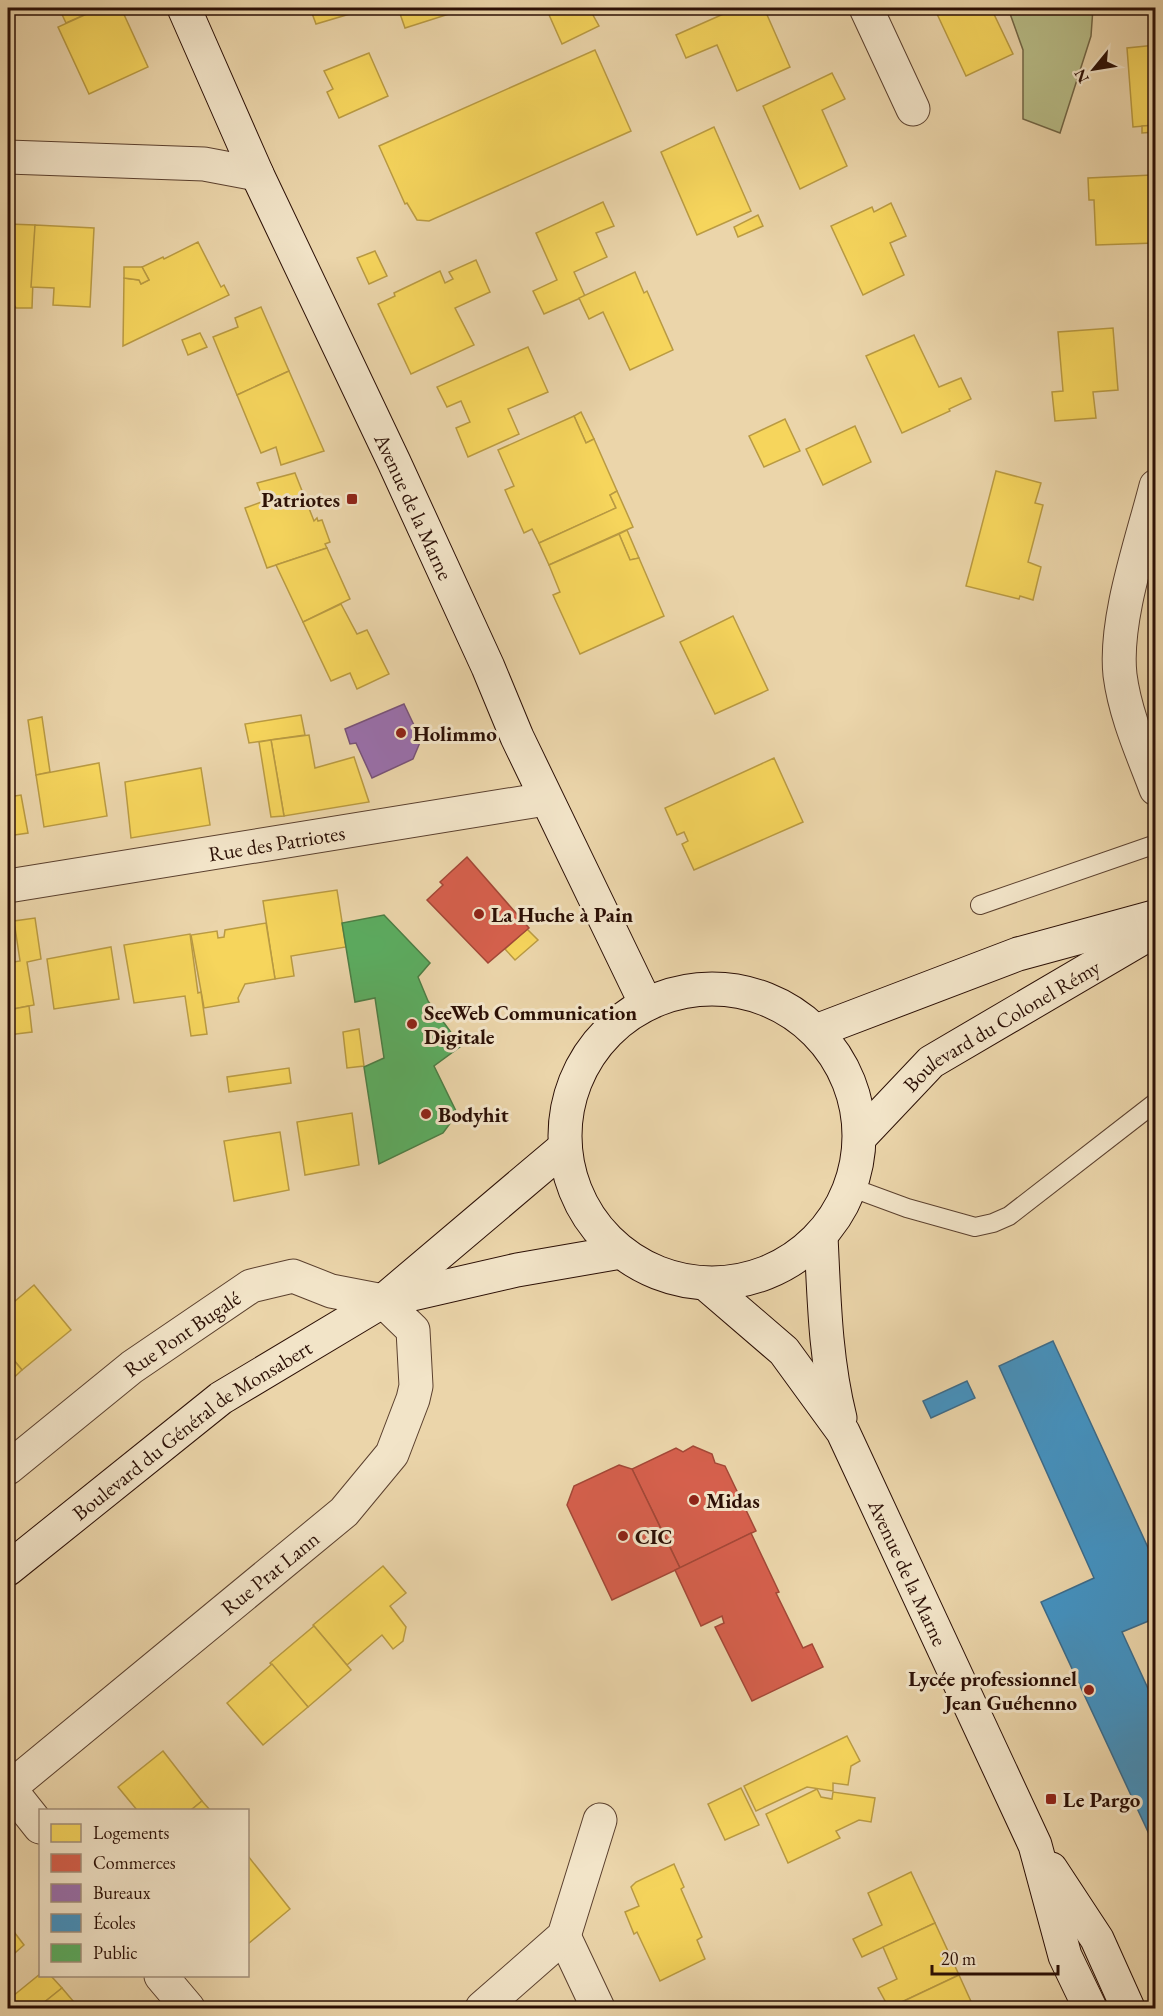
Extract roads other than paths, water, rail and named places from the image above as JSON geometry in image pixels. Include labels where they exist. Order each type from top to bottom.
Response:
[{"type":"main road","name":"Avenue de la Marne","points":[[184,8],[257,174],[394,462],[546,799],[646,1004]]},
{"type":"main road","points":[[866,8],[913,109]]},
{"type":"main road","points":[[8,157],[204,164],[257,174]]},
{"type":"main road","points":[[1155,486],[1126,604],[1119,646],[1120,675],[1126,706],[1155,789]]},
{"type":"main road","name":"Rue des Patriotes","points":[[8,886],[546,799]]},
{"type":"main road","name":"Boulevard du Colonel Rémy","points":[[816,1031],[1018,954],[1155,917]]},
{"type":"main road","name":"Boulevard du Colonel Rémy","points":[[860,1137],[931,1062],[1155,930]]},
{"type":"main road","points":[[689,990],[735,990],[778,1004],[816,1031],[839,1062],[854,1098],[860,1137],[850,1187],[838,1213],[821,1236],[788,1263],[748,1279],[706,1284],[661,1274],[621,1252],[593,1223],[574,1187],[565,1147],[568,1104],[584,1063],[610,1029],[646,1004],[689,990]]},
{"type":"main road","name":"Boulevard du Général de Monsabert","points":[[8,1569],[221,1398],[383,1301],[565,1147]]},
{"type":"main road","name":"Avenue de la Marne","points":[[821,1236],[832,1386],[843,1432]]},
{"type":"main road","name":"Boulevard du Général de Monsabert","points":[[383,1301],[517,1270],[621,1252]]},
{"type":"main road","name":"Rue Pont Bugalé","points":[[8,1468],[132,1367],[251,1286],[293,1276],[331,1291],[383,1301]]},
{"type":"main road","name":"Avenue de la Marne","points":[[706,1284],[784,1351],[843,1432],[1035,1845],[1097,1940],[1128,2008]]},
{"type":"main road","name":"Rue Prat Lann","points":[[8,1788],[344,1512],[392,1454],[416,1386],[413,1330],[383,1301]]},
{"type":"main road","points":[[8,1788],[39,1826]]},
{"type":"main road","points":[[482,2008],[564,1936],[600,1820]]},
{"type":"main road","name":"Avenue de la Marne","points":[[1035,1845],[1065,1956],[1090,2008]]},
{"type":"main road","points":[[564,1936],[598,2008]]},
{"type":"main road","points":[[162,1977],[188,2008]]},
{"type":"lane","points":[[980,905],[1155,844]]},
{"type":"lane","points":[[850,1187],[907,1208],[975,1227],[993,1223],[1009,1216],[1155,1102]]},
{"type":"place","name":"Patriotes","points":[[352,499]]},
{"type":"place","name":"Holimmo","points":[[401,733]]},
{"type":"place","name":"La Huche à Pain","points":[[479,914]]},
{"type":"place","name":"SeeWeb Communication Digitale","points":[[412,1024]]},
{"type":"place","name":"Bodyhit","points":[[426,1114]]},
{"type":"place","name":"Midas","points":[[694,1500]]},
{"type":"place","name":"CIC","points":[[623,1536]]},
{"type":"place","name":"Lycée professionnel Jean Guéhenno","points":[[1089,1690]]},
{"type":"place","name":"Le Pargo","points":[[1051,1799]]}]
